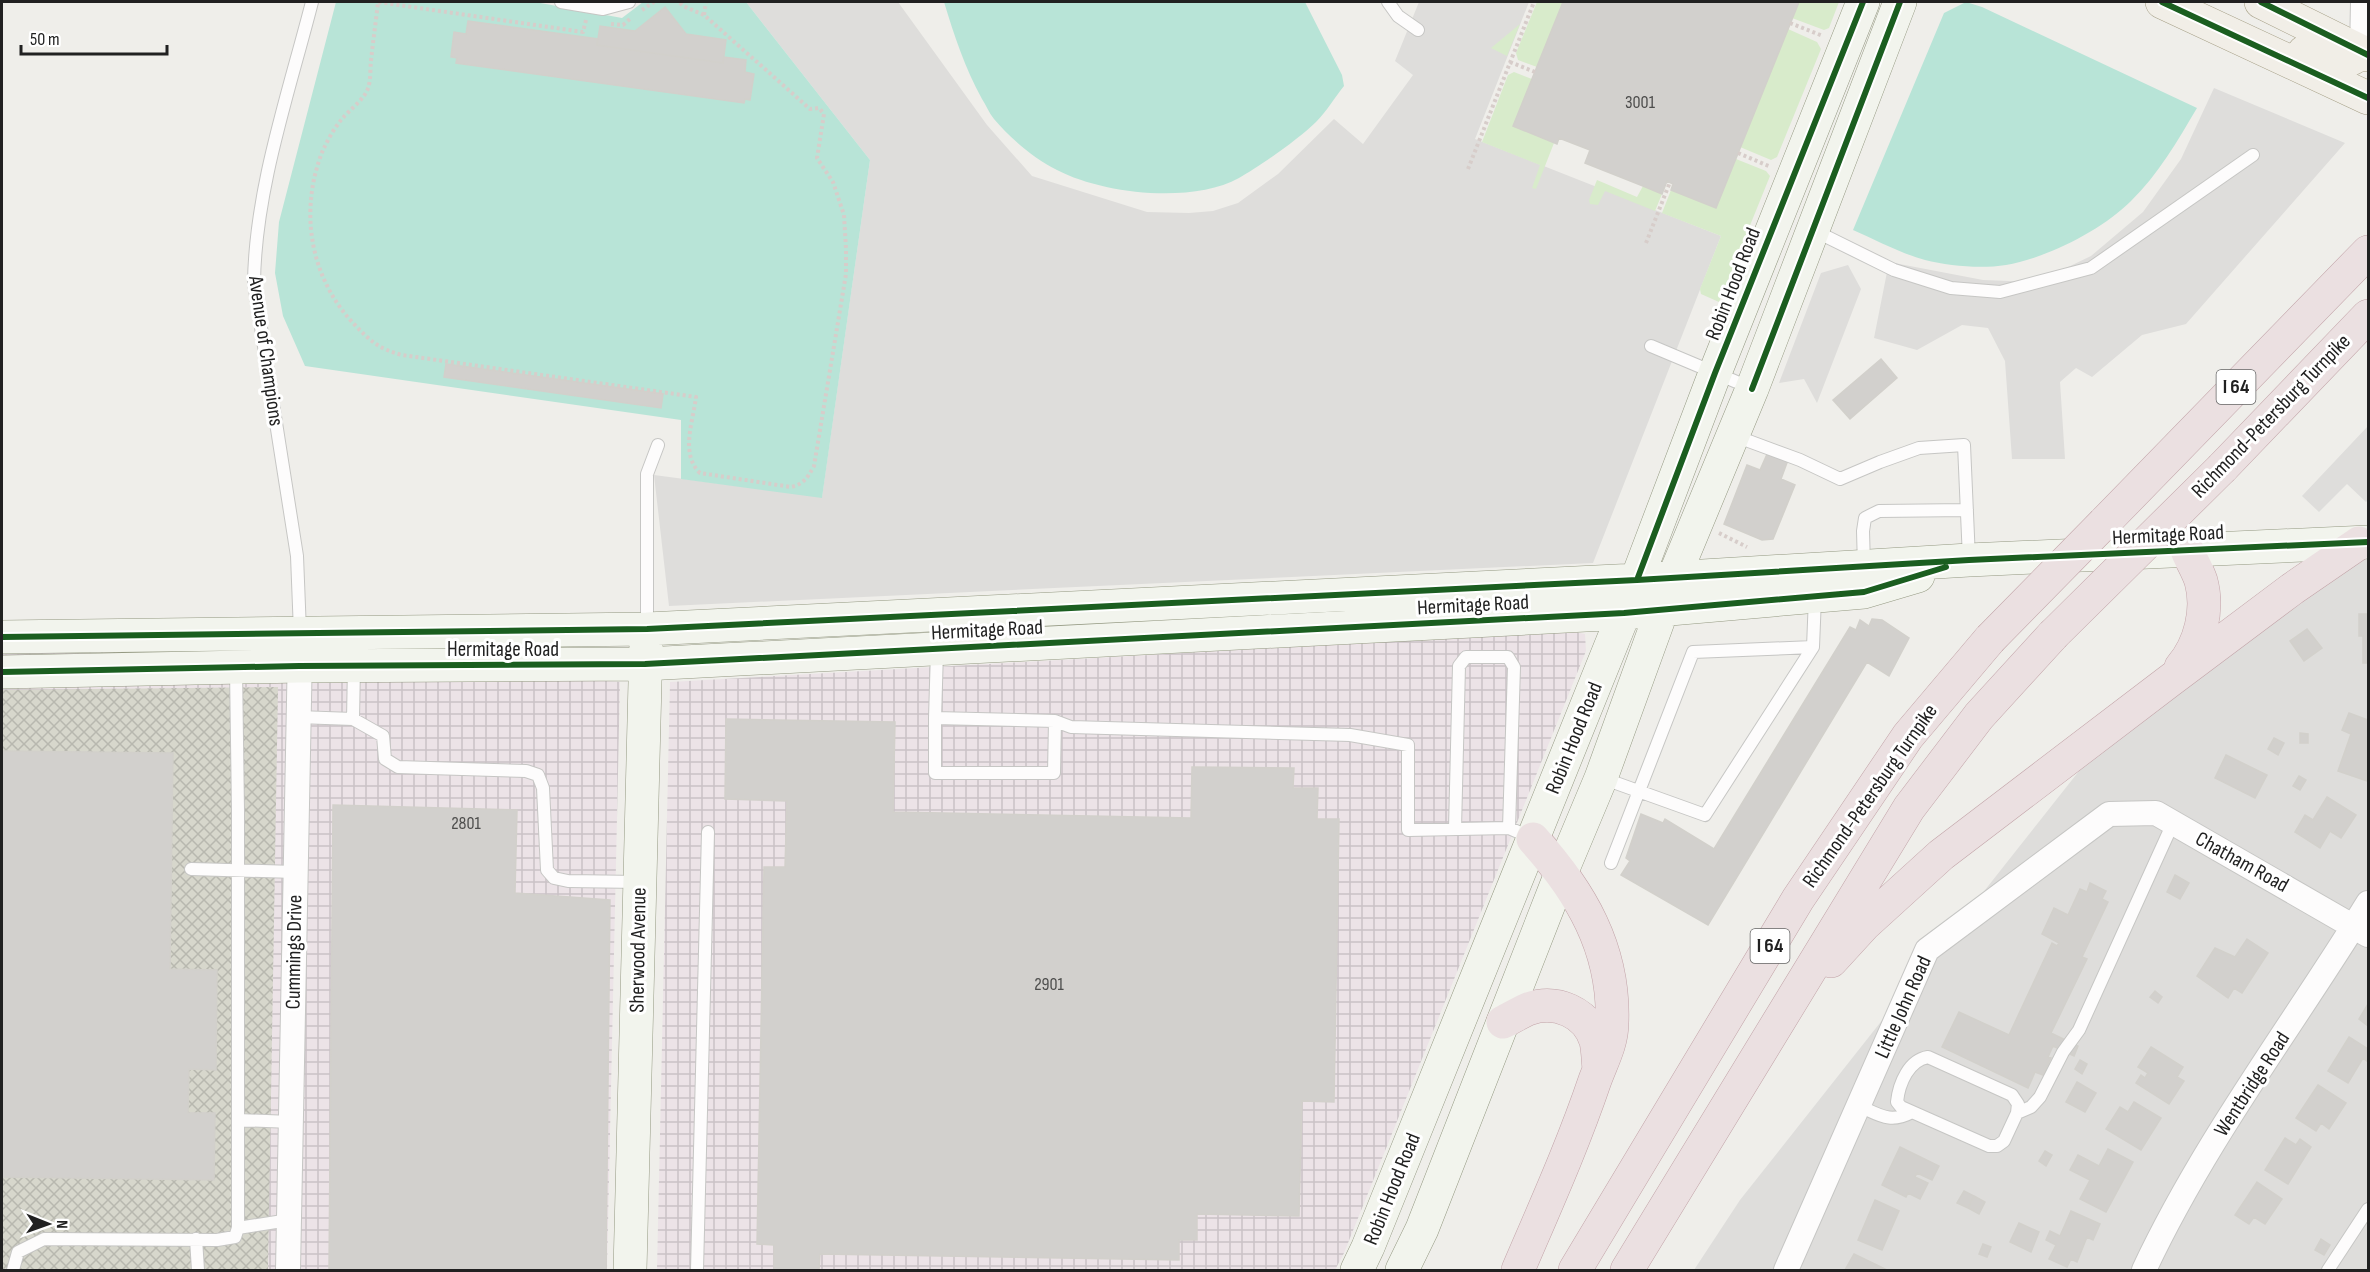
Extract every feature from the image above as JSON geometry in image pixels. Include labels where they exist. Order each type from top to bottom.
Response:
[{"type":"highway","name":"Richmond-Petersburg Turnpike","points":[[1575,1270],[1798,899],[1908,736],[1990,639],[2368,252]]},
{"type":"highway","name":"Richmond-Petersburg Turnpike","points":[[1627,1270],[1909,808],[1979,716],[2053,635],[2222,468],[2368,316]]},
{"type":"highway","points":[[1786,1008],[1864,925],[1941,855],[2292,589],[2364,542]]},
{"type":"highway","points":[[2168,682],[2190,657],[2198,640],[2202,619],[2201,581],[2187,550]]},
{"type":"highway","points":[[1518,1270],[1576,1136],[1610,1043],[1612,1024],[1612,1005],[1605,961],[1588,914],[1562,871],[1521,833]]},
{"type":"highway","points":[[1503,1022],[1529,1009],[1547,1006],[1574,1012],[1584,1019],[1596,1042],[1599,1069]]},
{"type":"main road","points":[[2162,2],[2368,98]]},
{"type":"main road","points":[[2167,2],[2223,17],[2329,63],[2352,60],[2365,53]]},
{"type":"main road","points":[[2261,2],[2365,53]]},
{"type":"street","name":"Robin Hood Road","points":[[1357,1270],[1368,1247],[1521,833],[1624,613],[1715,373],[1863,2]]},
{"type":"street","name":"Robin Hood Road","points":[[1402,1270],[1422,1229],[1562,871],[1601,778],[1674,577],[1752,389],[1900,2]]},
{"type":"street","points":[[2365,4],[2365,53]]},
{"type":"street","points":[[1814,231],[1799,213],[1800,195],[1820,139],[1821,105]]},
{"type":"street","name":"Hermitage Road","points":[[2,637],[647,629],[1636,580],[1969,560],[2364,542]]},
{"type":"street","name":"Hermitage Road","points":[[2,672],[299,666],[645,664],[1624,613],[1864,592],[1969,560]]},
{"type":"street","name":"Sherwood Avenue","points":[[630,1270],[647,629]]},
{"type":"street","name":"Cummings Drive","points":[[288,1270],[300,633]]},
{"type":"street","name":"Chatham Road","points":[[2109,814],[2156,813],[2362,930]]},
{"type":"street","name":"Little John Road","points":[[1786,1270],[1927,950],[2109,814]]},
{"type":"street","name":"Wentbridge Road","points":[[2144,1270],[2170,1216],[2197,1170],[2362,930],[2368,903]]},
{"type":"lane","name":"Avenue of Champions","points":[[300,633],[297,556],[254,283],[254,255],[265,186],[312,2]]},
{"type":"lane","points":[[561,2],[603,9],[629,2]]},
{"type":"lane","points":[[1388,2],[1398,16],[1418,30]]},
{"type":"lane","points":[[1814,231],[1894,270],[1951,288],[2000,292],[2091,268],[2253,154]]},
{"type":"lane","points":[[1651,346],[1752,389]]},
{"type":"lane","points":[[1733,435],[1800,460],[1840,479],[1919,448],[1964,445],[1969,560]]},
{"type":"lane","points":[[647,629],[647,474],[658,445]]},
{"type":"lane","points":[[1864,566],[1865,518],[1879,511],[1967,510]]},
{"type":"lane","points":[[1601,778],[1705,815],[1813,646],[1815,596]]},
{"type":"lane","points":[[1611,863],[1693,652],[1813,646]]},
{"type":"lane","points":[[937,649],[935,773],[1054,773],[1055,721]]},
{"type":"lane","points":[[936,718],[1055,721],[1071,727],[1350,735],[1408,745],[1408,830],[1455,829],[1521,833],[1514,667],[1508,657],[1466,657],[1459,666],[1455,829]]},
{"type":"lane","points":[[353,719],[354,666]]},
{"type":"lane","points":[[13,1270],[18,1252],[44,1239],[235,1237],[238,1228],[236,668]]},
{"type":"lane","points":[[298,717],[353,719],[383,736],[385,759],[398,767],[526,771],[538,775],[543,788],[547,870],[554,878],[568,881],[639,882]]},
{"type":"lane","points":[[2017,1113],[2031,1107],[2040,1097],[2063,1052],[2079,1029],[2173,823]]},
{"type":"lane","points":[[696,1270],[708,832]]},
{"type":"lane","points":[[191,869],[295,872]]},
{"type":"lane","points":[[1928,1057],[2012,1095],[2018,1104],[2017,1113],[2004,1141],[1997,1146],[1989,1146],[1902,1107],[1897,1102],[1898,1094],[1912,1064],[1920,1058],[1928,1057]]},
{"type":"lane","points":[[1859,1106],[1885,1118],[1894,1119],[1912,1112]]},
{"type":"lane","points":[[238,1120],[291,1122]]},
{"type":"lane","points":[[2328,1270],[2368,1209]]},
{"type":"lane","points":[[238,1228],[289,1220]]},
{"type":"lane","points":[[196,1239],[198,1270]]},
{"type":"path","points":[[594,21],[585,20],[584,32],[378,2],[368,90],[340,121],[324,148],[313,179],[309,218],[312,248],[322,276],[332,298],[350,320],[364,335],[384,350],[402,355],[696,397],[688,452],[700,473],[792,487],[807,479],[814,466],[846,274],[844,215],[833,183],[817,158],[824,114],[822,110],[810,109],[704,15],[679,2]]},
{"type":"path","points":[[604,23],[622,25],[654,2]]},
{"type":"path","points":[[704,15],[706,2]]},
{"type":"path","points":[[1468,170],[1534,2]]},
{"type":"path","points":[[1790,23],[1829,38]]},
{"type":"path","points":[[1510,62],[1535,72]]},
{"type":"path","points":[[1738,153],[1778,170]]},
{"type":"path","points":[[1646,243],[1670,183]]},
{"type":"path","points":[[1713,530],[1751,549]]},
{"type":"shaded area","points":[[746,2],[898,2],[987,125],[1032,176],[1147,212],[1189,213],[1213,211],[1238,203],[1278,174],[1334,119],[1363,144],[1413,75],[1395,61],[1419,2],[1529,2],[1475,139],[1721,236],[1593,563],[669,606],[654,475],[822,497],[870,160]]},
{"type":"shaded area","points":[[2214,88],[2345,143],[2186,324],[2142,335],[2092,377],[2076,368],[2060,382],[2065,459],[2012,459],[2005,361],[1988,328],[1962,325],[1917,350],[1874,338],[1889,262],[1983,280],[2037,282],[2091,256],[2143,212],[2181,159]]},
{"type":"shaded area","points":[[1848,265],[1861,289],[1817,403],[1804,379],[1779,383],[1821,273]]},
{"type":"shaded area","points":[[2368,426],[2368,500],[2366,502],[2347,484],[2319,512],[2302,496]]},
{"type":"shaded area","points":[[2368,544],[2368,1270],[1694,1270],[1740,1200],[2083,766]]},
{"type":"shaded area","points":[[1570,631],[1585,634],[1586,651],[1344,1253],[1335,1270],[657,1270],[670,682]]},
{"type":"shaded area","points":[[2,633],[620,682],[607,1270],[2,1270]]},
{"type":"shaded area","points":[[278,687],[268,1270],[2,1270],[2,690]]},
{"type":"green space","points":[[336,2],[535,2],[622,18],[643,2],[746,2],[870,160],[822,498],[681,479],[681,420],[305,366],[283,316],[275,273],[279,222]]},
{"type":"green space","points":[[944,2],[1305,2],[1342,75],[1344,86],[1309,129],[1247,173],[1220,186],[1197,191],[1148,193],[1098,185],[1057,170],[1040,160],[1015,141],[994,119],[965,63]]},
{"type":"green space","points":[[1537,2],[1563,2],[1537,67],[1518,60],[1516,53]]},
{"type":"green space","points":[[1799,2],[1839,2],[1829,28],[1824,30],[1792,18]]},
{"type":"green space","points":[[1966,2],[1982,7],[2197,108],[2159,169],[2141,191],[2119,212],[2090,232],[2056,249],[2006,265],[1965,266],[1925,260],[1853,230],[1944,13]]},
{"type":"green space","points":[[1520,24],[1507,56],[1491,48]]},
{"type":"green space","points":[[1788,29],[1817,42],[1821,49],[1777,157],[1771,160],[1740,147]]},
{"type":"green space","points":[[1514,72],[1532,79],[1554,143],[1536,189],[1532,188],[1540,165],[1482,142],[1508,75]]},
{"type":"green space","points":[[1736,159],[1766,171],[1770,176],[1719,302],[1701,294],[1700,289],[1721,236],[1662,213],[1671,190],[1716,208]]},
{"type":"green space","points":[[1597,180],[1637,197],[1643,186],[1662,194],[1655,211],[1605,191],[1598,205],[1590,204],[1589,200]]},
{"type":"building","points":[[1563,2],[1799,2],[1716,208],[1671,190],[1673,184],[1667,181],[1662,194],[1585,163],[1590,150],[1559,138],[1557,144],[1513,126]]},
{"type":"building","points":[[665,7],[686,34],[726,40],[723,63],[597,45],[600,26],[635,31]]},
{"type":"building","points":[[468,21],[598,39],[597,45],[723,63],[724,57],[746,60],[745,72],[754,74],[750,100],[745,99],[744,103],[456,63],[457,58],[451,57],[454,32],[466,34]]},
{"type":"building","points":[[1881,359],[1897,378],[1850,419],[1833,400]]},
{"type":"building","points":[[446,364],[663,394],[661,408],[444,377]]},
{"type":"building","points":[[1768,452],[1788,460],[1781,479],[1795,485],[1773,539],[1762,540],[1724,524],[1747,465],[1760,470]]},
{"type":"building","points":[[2359,614],[2368,614],[2368,663],[2363,663],[2363,636],[2359,636]]},
{"type":"building","points":[[1872,619],[1882,620],[1909,638],[1889,676],[1867,662],[1708,925],[1621,875],[1630,861],[1626,858],[1641,814],[1663,823],[1665,819],[1714,849],[1850,627],[1856,630],[1860,620],[1869,626]]},
{"type":"building","points":[[2307,629],[2322,648],[2304,661],[2290,641]]},
{"type":"building","points":[[2349,713],[2368,720],[2367,781],[2338,771],[2351,734],[2342,730]]},
{"type":"building","points":[[726,719],[895,722],[893,812],[1191,818],[1192,767],[1294,768],[1293,788],[1318,788],[1317,819],[1339,819],[1334,1102],[1302,1101],[1299,1216],[1197,1214],[1197,1240],[1179,1240],[1179,1260],[820,1254],[819,1270],[774,1270],[774,1245],[757,1244],[764,867],[785,867],[787,801],[725,799]]},
{"type":"building","points":[[2300,733],[2308,734],[2308,743],[2300,743]]},
{"type":"building","points":[[2274,738],[2284,743],[2278,755],[2268,749]]},
{"type":"building","points":[[2,751],[173,753],[170,969],[217,970],[216,1070],[189,1069],[188,1113],[215,1113],[214,1180],[2,1177]]},
{"type":"building","points":[[2226,755],[2267,775],[2255,798],[2215,778]]},
{"type":"building","points":[[2299,776],[2306,780],[2300,790],[2293,786]]},
{"type":"building","points":[[2327,797],[2356,815],[2341,838],[2330,831],[2320,848],[2295,832],[2305,815],[2313,820]]},
{"type":"building","points":[[333,805],[517,810],[515,893],[610,900],[606,1270],[329,1270]]},
{"type":"building","points":[[2175,875],[2189,883],[2180,899],[2167,892]]},
{"type":"building","points":[[2090,883],[2106,891],[2102,899],[2108,902],[2082,957],[2087,959],[2051,1033],[2078,1046],[2074,1056],[2053,1046],[2048,1057],[2051,1058],[2043,1075],[2035,1072],[2028,1088],[1942,1047],[1959,1012],[2009,1035],[2052,943],[2057,946],[2059,943],[2042,934],[2054,908],[2068,915],[2080,889],[2087,892]]},
{"type":"building","points":[[2247,939],[2268,953],[2242,993],[2234,988],[2228,998],[2197,976],[2215,948],[2235,957]]},
{"type":"building","points":[[2155,991],[2162,997],[2158,1003],[2150,997]]},
{"type":"building","points":[[2368,1004],[2368,1026],[2359,1019]]},
{"type":"building","points":[[2349,1037],[2368,1049],[2368,1062],[2363,1058],[2348,1083],[2328,1071]]},
{"type":"building","points":[[2151,1047],[2183,1067],[2177,1077],[2184,1081],[2169,1104],[2136,1083],[2141,1075],[2145,1078],[2148,1073],[2138,1067]]},
{"type":"building","points":[[2080,1060],[2087,1064],[2082,1074],[2075,1069]]},
{"type":"building","points":[[2077,1082],[2096,1093],[2085,1112],[2066,1102]]},
{"type":"building","points":[[2318,1085],[2346,1103],[2329,1129],[2321,1123],[2316,1131],[2296,1118]]},
{"type":"building","points":[[2134,1102],[2161,1118],[2141,1150],[2106,1129],[2120,1107],[2128,1112]]},
{"type":"building","points":[[2285,1138],[2296,1145],[2300,1139],[2311,1147],[2288,1184],[2265,1170]]},
{"type":"building","points":[[1900,1147],[1939,1166],[1932,1180],[1917,1173],[1915,1177],[1928,1183],[1920,1199],[1908,1193],[1906,1197],[1882,1185]]},
{"type":"building","points":[[2108,1149],[2133,1162],[2106,1212],[2080,1199],[2090,1180],[2070,1170],[2078,1155],[2099,1166]]},
{"type":"building","points":[[2045,1151],[2052,1155],[2046,1166],[2039,1161]]},
{"type":"building","points":[[2257,1182],[2282,1199],[2265,1224],[2254,1217],[2249,1224],[2235,1215]]},
{"type":"building","points":[[1964,1191],[1974,1196],[1968,1208],[1957,1203]]},
{"type":"building","points":[[1974,1196],[1985,1202],[1979,1214],[1968,1208]]},
{"type":"building","points":[[1875,1200],[1899,1211],[1882,1250],[1858,1240]]},
{"type":"building","points":[[2071,1211],[2100,1224],[2093,1240],[2087,1237],[2077,1262],[2071,1259],[2067,1267],[2049,1259],[2056,1245],[2046,1240],[2050,1231],[2060,1236]]},
{"type":"building","points":[[2019,1223],[2039,1232],[2031,1252],[2010,1242]]},
{"type":"building","points":[[2321,1239],[2330,1245],[2324,1255],[2315,1250]]},
{"type":"building","points":[[1983,1244],[1991,1247],[1987,1257],[1979,1254]]},
{"type":"building","points":[[1854,1254],[1887,1270],[1845,1270]]},
{"type":"cycle path","points":[[1637,580],[1715,373],[1863,2]]},
{"type":"cycle path","points":[[1752,389],[1900,2]]},
{"type":"cycle path","points":[[2162,2],[2368,98]]},
{"type":"cycle path","points":[[2261,2],[2368,55]]},
{"type":"cycle path","points":[[2,637],[647,629],[1637,580],[1969,560],[2368,542]]},
{"type":"cycle path","points":[[2,672],[299,666],[645,664],[1624,613],[1864,592],[1946,567]]}]
